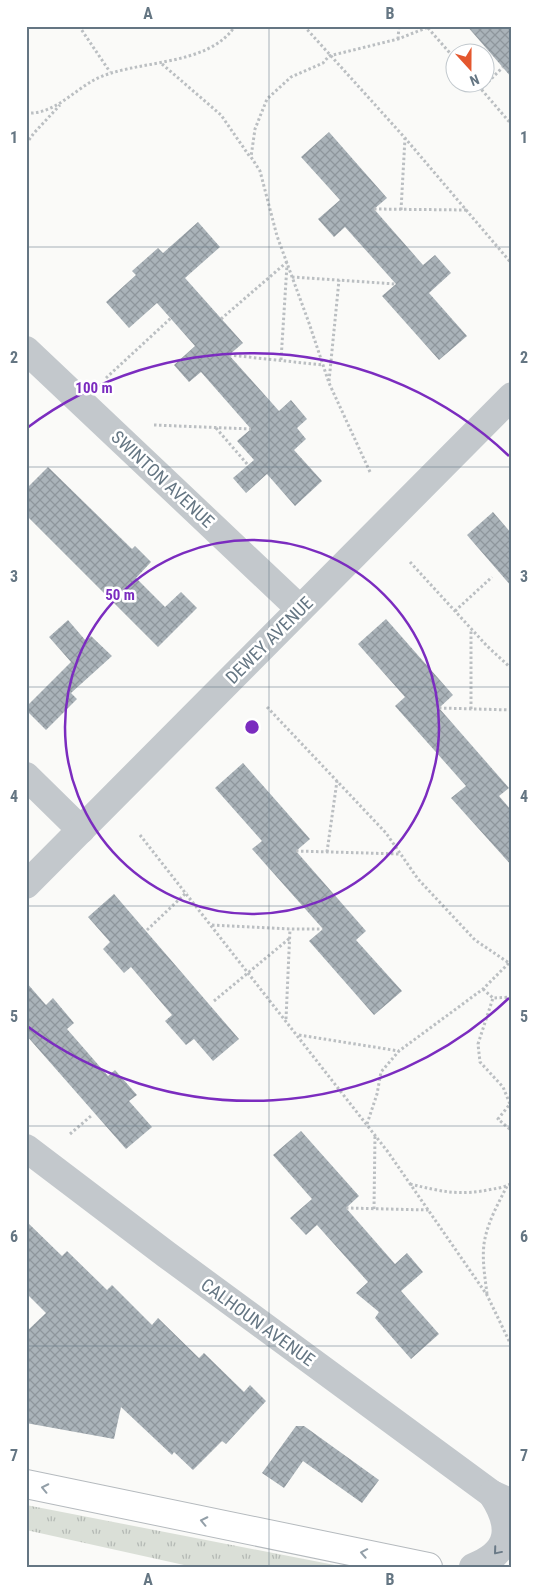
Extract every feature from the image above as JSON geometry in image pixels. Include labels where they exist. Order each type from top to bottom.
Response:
[{"type":"main road","points":[[26,1484],[428,1567]]},
{"type":"street","name":"SWINTON AVENUE","points":[[26,350],[300,609]]},
{"type":"street","name":"DEWEY AVENUE","points":[[26,885],[512,396]]},
{"type":"street","points":[[26,776],[81,830]]},
{"type":"street","name":"CALHOUN AVENUE","points":[[26,1148],[175,1261],[502,1498],[507,1533],[504,1541],[491,1558],[473,1567]]},
{"type":"path","points":[[79,26],[110,72]]},
{"type":"path","points":[[26,144],[40,125],[77,90],[110,72],[162,64],[216,45],[235,26]]},
{"type":"path","points":[[304,26],[406,138],[512,264]]},
{"type":"path","points":[[398,39],[399,26]]},
{"type":"path","points":[[251,157],[255,129],[268,99],[291,77],[323,64],[330,56],[398,39],[429,27],[446,48]]},
{"type":"path","points":[[162,64],[221,115],[260,171],[277,236],[310,322],[329,383],[370,472]]},
{"type":"path","points":[[496,75],[503,68]]},
{"type":"path","points":[[484,92],[512,125]]},
{"type":"path","points":[[26,113],[33,114],[61,104]]},
{"type":"path","points":[[401,210],[406,138]]},
{"type":"path","points":[[374,209],[466,210]]},
{"type":"path","points":[[221,319],[287,262]]},
{"type":"path","points":[[281,360],[287,262]]},
{"type":"path","points":[[292,277],[396,284]]},
{"type":"path","points":[[329,383],[339,280]]},
{"type":"path","points":[[106,378],[171,318]]},
{"type":"path","points":[[229,355],[323,365]]},
{"type":"path","points":[[154,426],[251,429]]},
{"type":"path","points":[[216,428],[248,466]]},
{"type":"path","points":[[410,562],[471,629],[512,669]]},
{"type":"path","points":[[455,611],[492,577]]},
{"type":"path","points":[[471,629],[471,709]]},
{"type":"path","points":[[267,707],[386,833],[418,879],[475,940],[511,960],[483,989],[399,1051],[381,1072],[377,1094],[367,1124]]},
{"type":"path","points":[[439,708],[512,710]]},
{"type":"path","points":[[327,852],[337,781]]},
{"type":"path","points":[[140,835],[187,892],[375,1135],[487,1295],[512,1347]]},
{"type":"path","points":[[296,851],[400,854]]},
{"type":"path","points":[[147,930],[187,892]]},
{"type":"path","points":[[212,925],[290,930],[323,929]]},
{"type":"path","points":[[286,1019],[290,930]]},
{"type":"path","points":[[214,1001],[290,938]]},
{"type":"path","points":[[483,989],[493,998],[512,997]]},
{"type":"path","points":[[493,998],[478,1044],[480,1062],[503,1087],[510,1104],[498,1119],[512,1131]]},
{"type":"path","points":[[298,1035],[399,1051]]},
{"type":"path","points":[[70,1134],[91,1116]]},
{"type":"path","points":[[374,1209],[375,1135]]},
{"type":"path","points":[[410,1184],[458,1194],[507,1186],[512,1183]]},
{"type":"path","points":[[487,1295],[483,1262],[484,1243],[489,1223],[507,1186]]},
{"type":"path","points":[[346,1208],[429,1210]]},
{"type":"green space","points":[[26,1505],[345,1567],[193,1567],[26,1530]]},
{"type":"building","points":[[467,26],[512,26],[512,78],[496,60],[496,42],[481,42]]},
{"type":"building","points":[[329,132],[387,198],[374,209],[423,265],[435,255],[451,273],[429,293],[467,336],[439,360],[382,296],[396,284],[345,227],[334,237],[318,219],[340,200],[301,157]]},
{"type":"building","points":[[198,222],[220,247],[185,278],[243,343],[229,355],[279,411],[291,400],[307,419],[297,428],[306,439],[294,450],[322,481],[295,506],[267,474],[246,493],[233,478],[254,460],[237,441],[251,429],[201,372],[189,382],[174,365],[195,346],[157,303],[129,328],[106,302],[136,275],[132,271],[158,248],[163,253]]},
{"type":"building","points":[[48,467],[132,549],[135,546],[151,562],[136,578],[165,607],[181,592],[197,608],[158,647],[26,515],[26,489]]},
{"type":"building","points":[[493,512],[512,534],[512,587],[467,535]]},
{"type":"building","points":[[386,619],[453,695],[439,708],[509,788],[499,796],[512,811],[512,866],[451,798],[466,786],[395,706],[405,697],[358,644]]},
{"type":"building","points":[[68,620],[86,641],[91,636],[112,656],[71,693],[77,699],[46,730],[26,710],[26,707],[71,662],[49,637]]},
{"type":"building","points":[[243,763],[310,839],[296,851],[366,931],[356,940],[402,991],[374,1015],[309,941],[323,929],[252,849],[262,841],[215,788]]},
{"type":"building","points":[[114,894],[239,1039],[213,1061],[194,1039],[186,1045],[165,1021],[172,1015],[131,967],[124,973],[103,949],[110,942],[88,917]]},
{"type":"building","points":[[26,982],[46,1005],[53,998],[74,1023],[67,1029],[108,1076],[115,1070],[137,1095],[129,1101],[152,1127],[126,1149],[26,1035]]},
{"type":"building","points":[[301,1131],[359,1196],[346,1208],[395,1264],[407,1253],[423,1272],[401,1291],[439,1334],[411,1359],[375,1318],[379,1312],[356,1293],[368,1282],[317,1225],[306,1235],[290,1218],[312,1199],[273,1155]]},
{"type":"building","points":[[26,1221],[62,1256],[67,1251],[107,1290],[112,1285],[152,1325],[158,1318],[199,1358],[204,1353],[244,1392],[250,1385],[266,1401],[226,1444],[222,1441],[193,1470],[174,1452],[172,1455],[121,1407],[114,1439],[26,1423],[26,1332],[46,1313],[26,1293]]},
{"type":"building","points":[[296,1426],[304,1426],[379,1480],[362,1503],[303,1461],[284,1488],[262,1473]]}]
